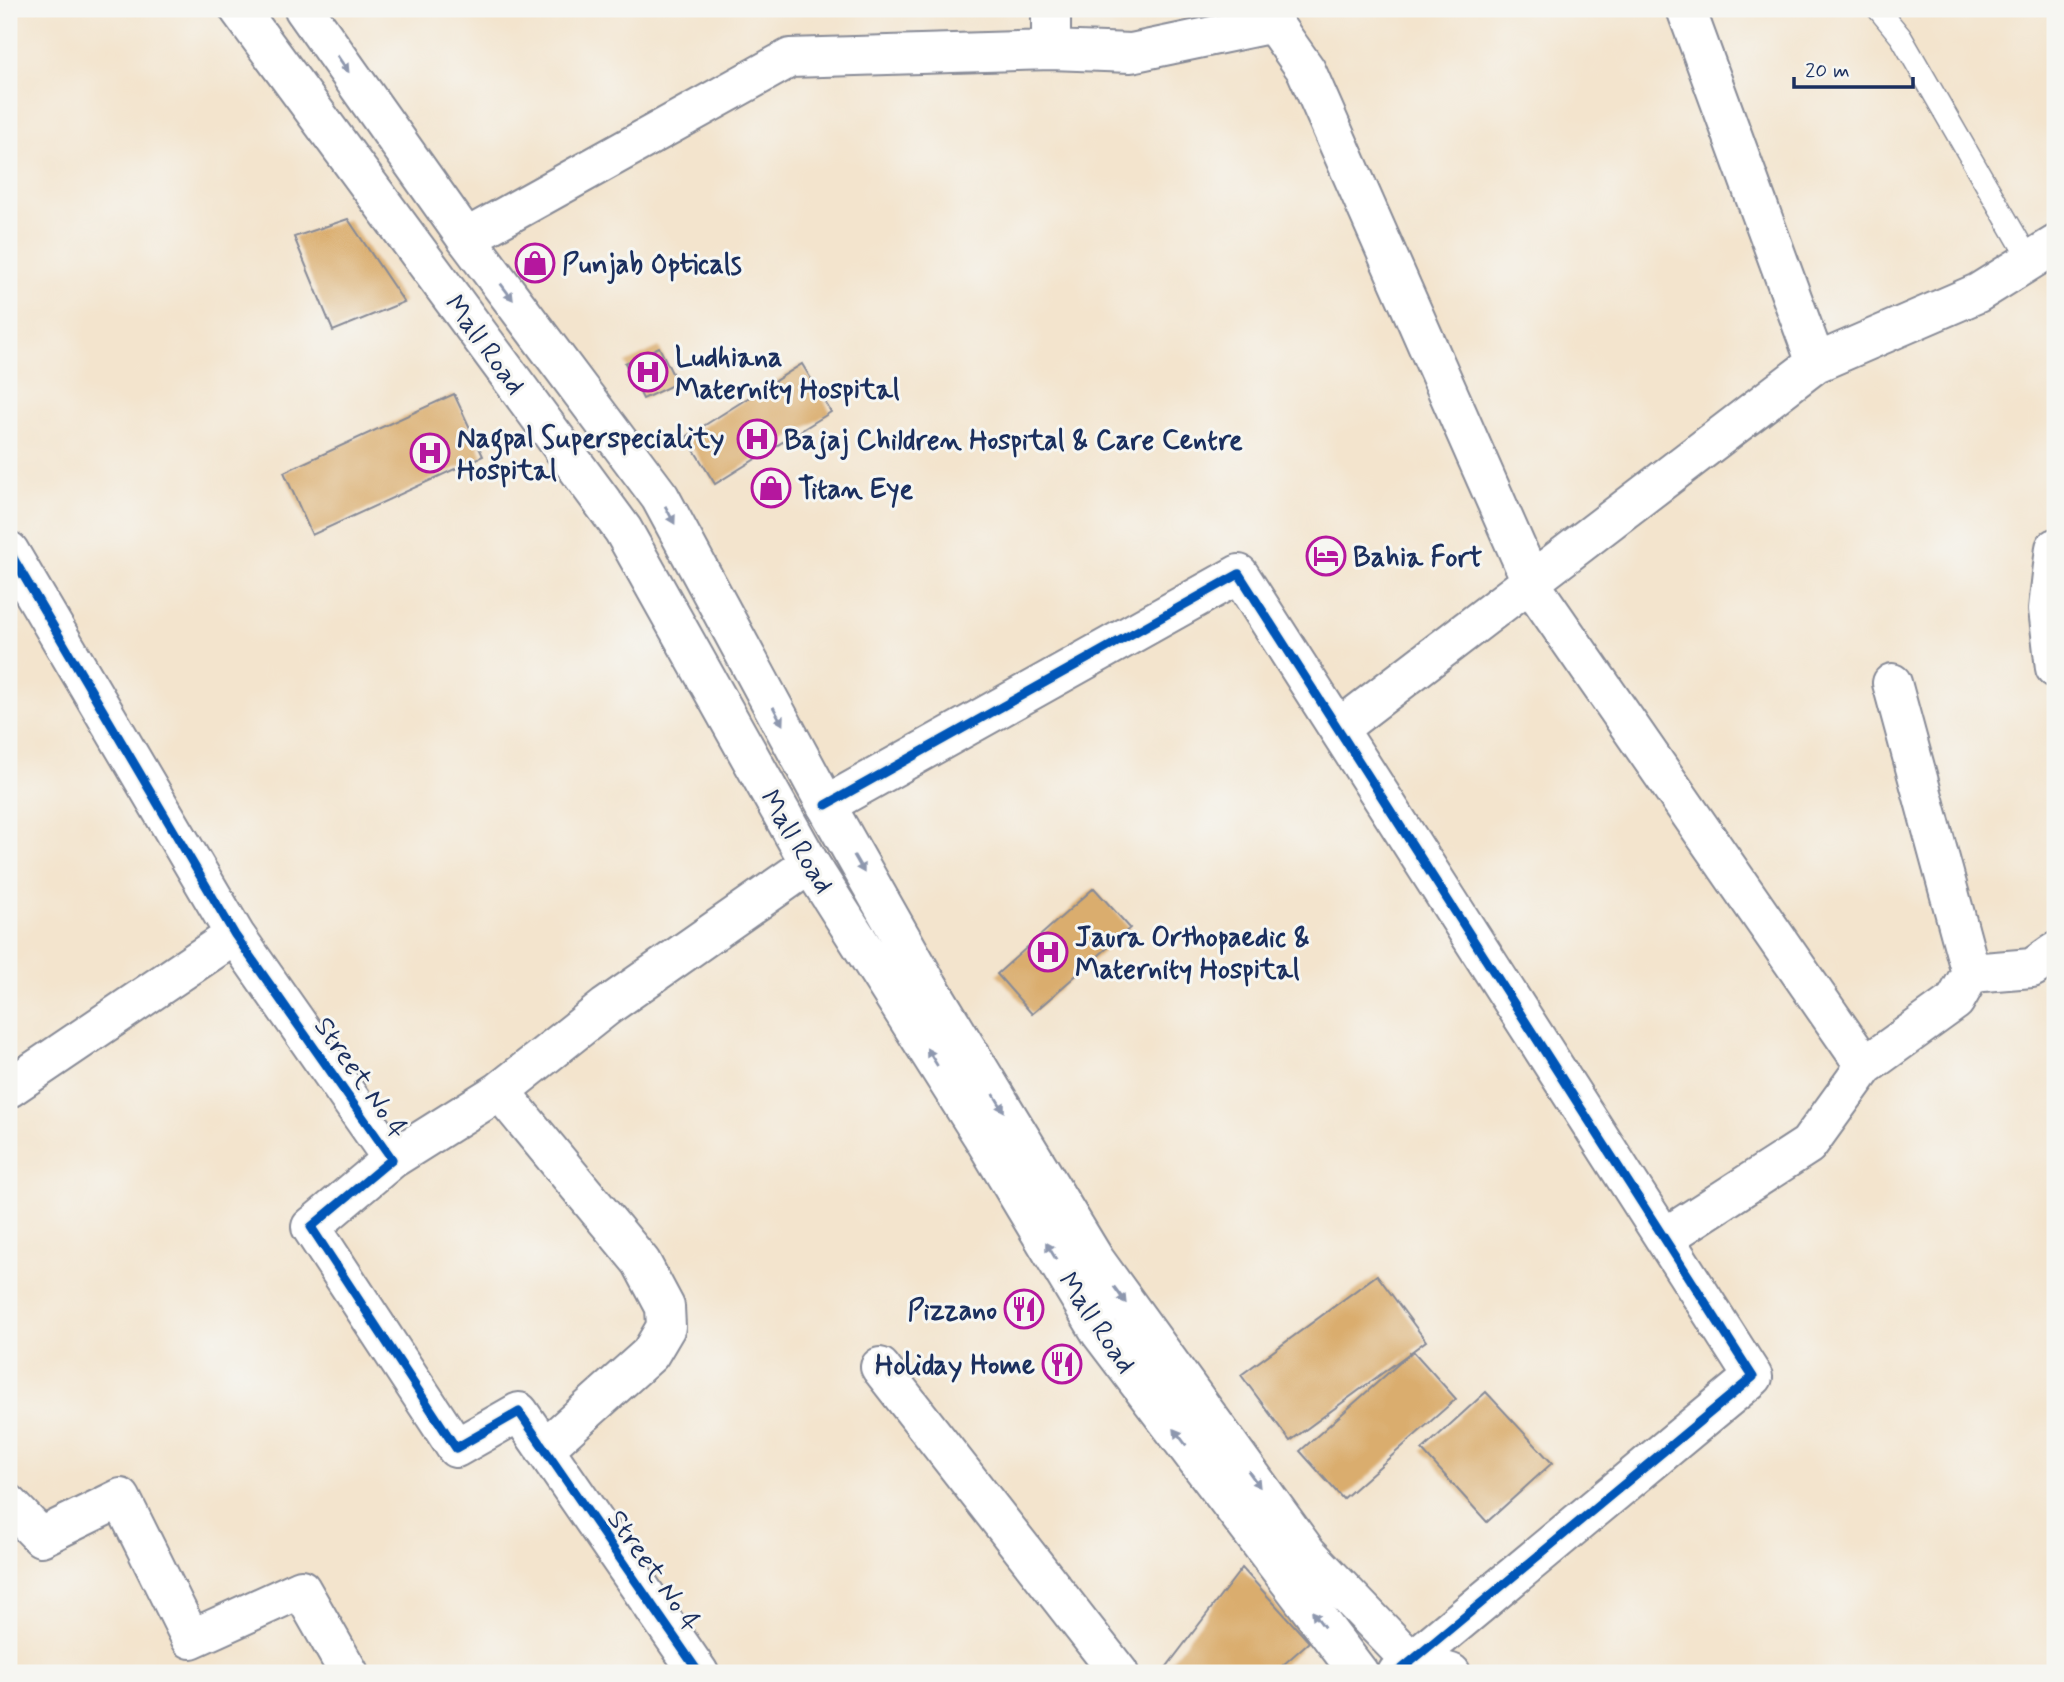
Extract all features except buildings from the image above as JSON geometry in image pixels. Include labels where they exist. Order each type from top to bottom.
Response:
[{"type":"street","name":"Mall Road","points":[[239,9],[623,530],[810,864],[981,1134],[1100,1332],[1359,1673]]},
{"type":"street","points":[[304,9],[466,237],[660,497],[826,805],[928,985],[1095,1260],[1307,1553],[1404,1667],[1451,1673]]},
{"type":"street","points":[[1051,9],[1051,50]]},
{"type":"street","points":[[1686,9],[1816,363]]},
{"type":"street","points":[[466,237],[790,58],[1051,50],[1131,53],[1268,16],[1306,70],[1531,580],[1864,1066]]},
{"type":"street","points":[[1338,729],[1816,363],[1978,293],[2042,252]]},
{"type":"street","points":[[2055,548],[2052,609],[2055,668]]},
{"type":"street","name":"Street No 4","points":[[9,551],[234,935],[392,1159],[311,1227],[456,1448],[519,1412],[699,1673]]},
{"type":"street","points":[[826,805],[1239,574],[1753,1377],[1404,1667]]},
{"type":"street","points":[[1664,1238],[1808,1145],[1864,1066],[1955,1000],[1971,973],[1892,683]]},
{"type":"street","points":[[392,1159],[500,1091],[606,1007],[810,864]]},
{"type":"street","points":[[9,1087],[234,935]]},
{"type":"street","points":[[1971,973],[2032,968],[2055,952]]},
{"type":"street","points":[[500,1091],[641,1262],[665,1307],[666,1326],[650,1354],[544,1449]]},
{"type":"street","points":[[880,1367],[1119,1673]]},
{"type":"street","points":[[9,1504],[41,1537],[121,1498],[191,1639],[301,1589],[349,1673]]},
{"type":"lane","points":[[1878,9],[1901,37],[2042,252]]},
{"type":"cycle path","points":[[9,551],[235,935],[392,1159],[311,1227],[456,1448],[519,1412],[699,1673]]},
{"type":"cycle path","points":[[826,805],[1239,574],[1753,1377],[1397,1673]]},
{"type":"place","name":"Punjab Opticals","points":[[535,263]]},
{"type":"place","name":"Ludhiana Maternity Hospital","points":[[648,372]]},
{"type":"place","name":"Bajaj Children Hospital & Care Centre","points":[[757,439]]},
{"type":"place","name":"Nagpal Superspeciality Hospital","points":[[430,453]]},
{"type":"place","name":"Titan Eye","points":[[771,488]]},
{"type":"place","name":"Bahia Fort","points":[[1326,556]]},
{"type":"place","name":"Jaura Orthopaedic & Maternity Hospital","points":[[1048,952]]},
{"type":"place","name":"Pizzano","points":[[1024,1309]]},
{"type":"place","name":"Holiday Home","points":[[1062,1364]]}]
